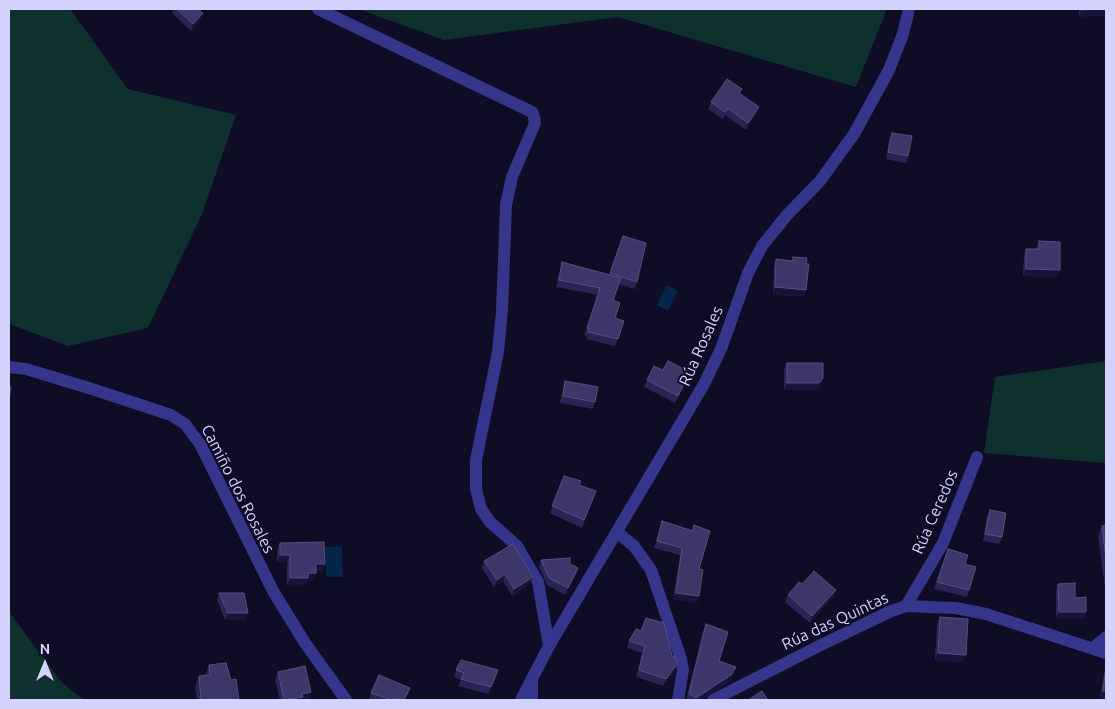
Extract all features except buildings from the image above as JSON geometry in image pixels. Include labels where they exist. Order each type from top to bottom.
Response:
[{"type":"street","points":[[318,9],[532,112],[534,117],[535,123],[512,177],[506,205],[499,344],[476,460],[476,489],[481,509],[490,522],[517,546],[538,582],[549,646]]},
{"type":"street","name":"Rúa Rosales","points":[[521,700],[549,646],[618,533],[703,386],[721,349],[748,273],[762,246],[787,215],[820,181],[854,134],[888,70],[903,34],[909,9]]},
{"type":"street","name":"Camiño dos Rosales","points":[[9,367],[26,369],[92,389],[172,415],[185,424],[200,444],[273,591],[305,643],[346,700]]},
{"type":"street","name":"Rúa Ceredos","points":[[906,606],[943,543],[977,456]]},
{"type":"street","points":[[618,533],[639,551],[651,570],[681,659],[683,670],[678,700]]},
{"type":"street","name":"Rúa das Quintas","points":[[713,700],[819,646],[889,612],[906,606],[956,608],[986,614],[1106,653]]},
{"type":"street","points":[[1093,648],[1106,637]]},
{"type":"street","points":[[532,676],[532,700]]},
{"type":"green space","points":[[9,9],[70,9],[128,89],[236,115],[202,214],[148,328],[68,346],[9,324]]},
{"type":"green space","points":[[358,9],[887,9],[856,87],[618,17],[444,40]]},
{"type":"green space","points":[[1106,361],[1106,463],[984,453],[995,377]]},
{"type":"green space","points":[[9,612],[63,684],[84,700],[9,700]]},
{"type":"water","points":[[667,285],[678,291],[668,311],[657,305]]},
{"type":"water","points":[[342,546],[343,577],[326,577],[325,547]]}]
